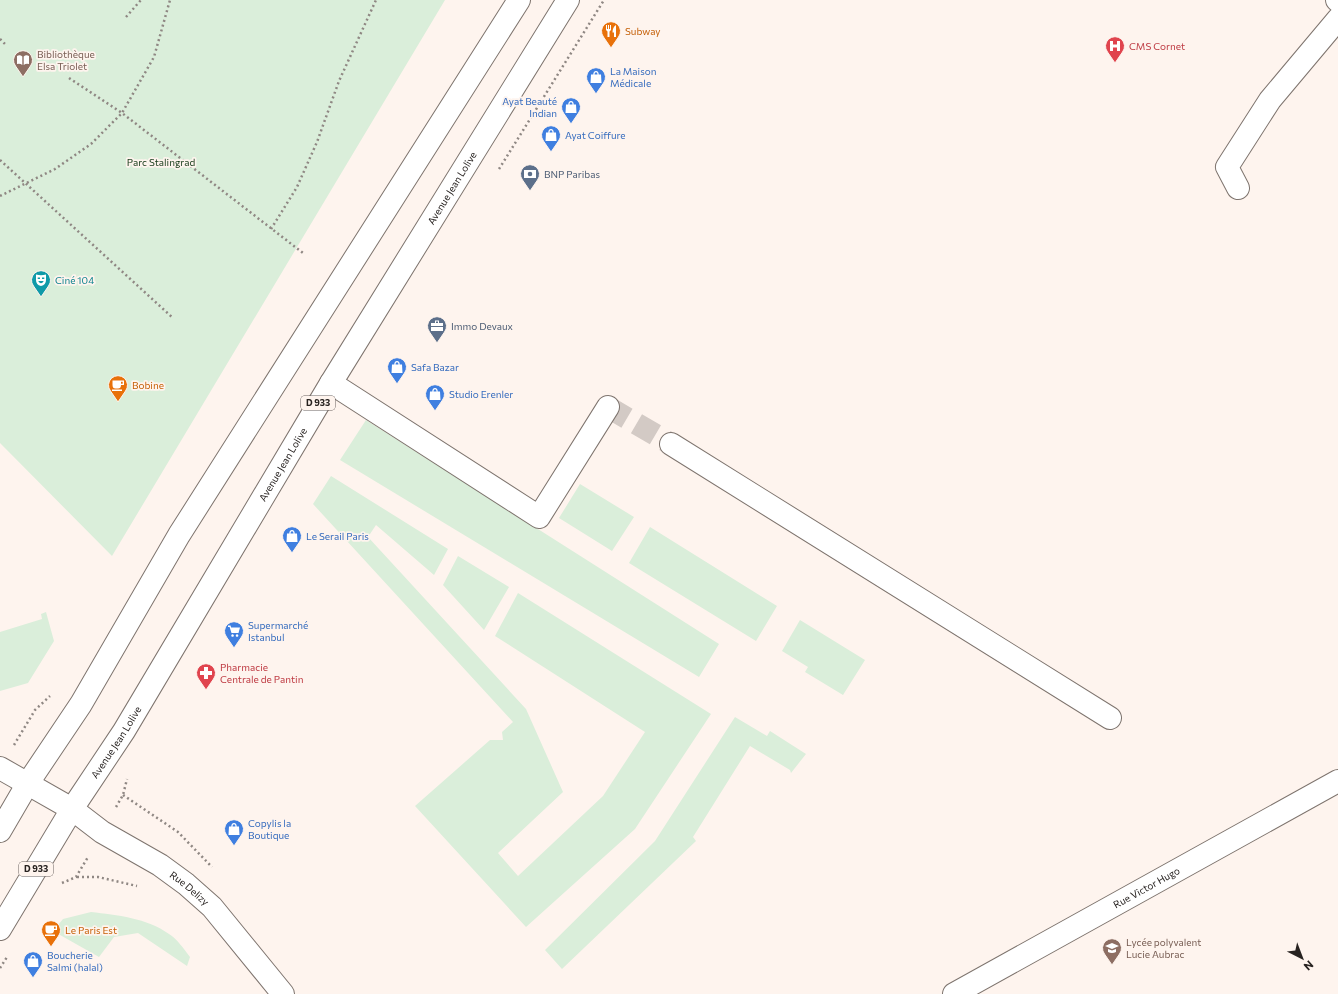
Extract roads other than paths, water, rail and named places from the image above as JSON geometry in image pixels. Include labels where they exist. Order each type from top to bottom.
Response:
[{"type":"main road","points":[[0,831],[28,783],[80,704],[179,535],[519,0]]},
{"type":"main road","name":"Avenue Jean Lolive","points":[[0,930],[72,809],[124,732],[331,383],[568,0]]},
{"type":"main road","points":[[1238,188],[1227,167],[1270,100],[1338,19]]},
{"type":"main road","points":[[331,383],[539,517],[608,407]]},
{"type":"main road","points":[[671,444],[1110,718]]},
{"type":"main road","name":"Rue Delizy","points":[[0,768],[72,809],[102,832],[160,865],[186,884],[212,907],[283,994]]},
{"type":"main road","name":"Rue Victor Hugo","points":[[954,994],[1338,780]]},
{"type":"tunnel","points":[[608,407],[671,444]]},
{"type":"place","name":"Subway","points":[[611,48]]},
{"type":"place","name":"CMS Cornet","points":[[1115,63]]},
{"type":"place","name":"Bibliothèque Elsa Triolet","points":[[23,77]]},
{"type":"place","name":"La Maison Médicale","points":[[596,94]]},
{"type":"place","name":"Ayat Beauté Indian","points":[[571,124]]},
{"type":"place","name":"Ayat Coiffure","points":[[551,152]]},
{"type":"place","name":"BNP Paribas","points":[[530,191]]},
{"type":"place","name":"Ciné 104","points":[[41,297]]},
{"type":"place","name":"Immo Devaux","points":[[437,343]]},
{"type":"place","name":"Safa Bazar","points":[[397,384]]},
{"type":"place","name":"Bobine","points":[[118,402]]},
{"type":"place","name":"Studio Erenler","points":[[435,411]]},
{"type":"place","name":"Le Serail Paris","points":[[292,553]]},
{"type":"place","name":"Supermarché Istanbul","points":[[234,648]]},
{"type":"place","name":"Pharmacie Centrale de Pantin","points":[[206,690]]},
{"type":"place","name":"Copylis la Boutique","points":[[234,846]]},
{"type":"place","name":"Le Paris Est","points":[[51,947]]},
{"type":"place","name":"Lycée polyvalent Lucie Aubrac","points":[[1112,965]]},
{"type":"place","name":"Boucherie Salmi (halal)","points":[[33,978]]},
{"type":"park label","name":"Parc Stalingrad","points":[[161,162]]}]
